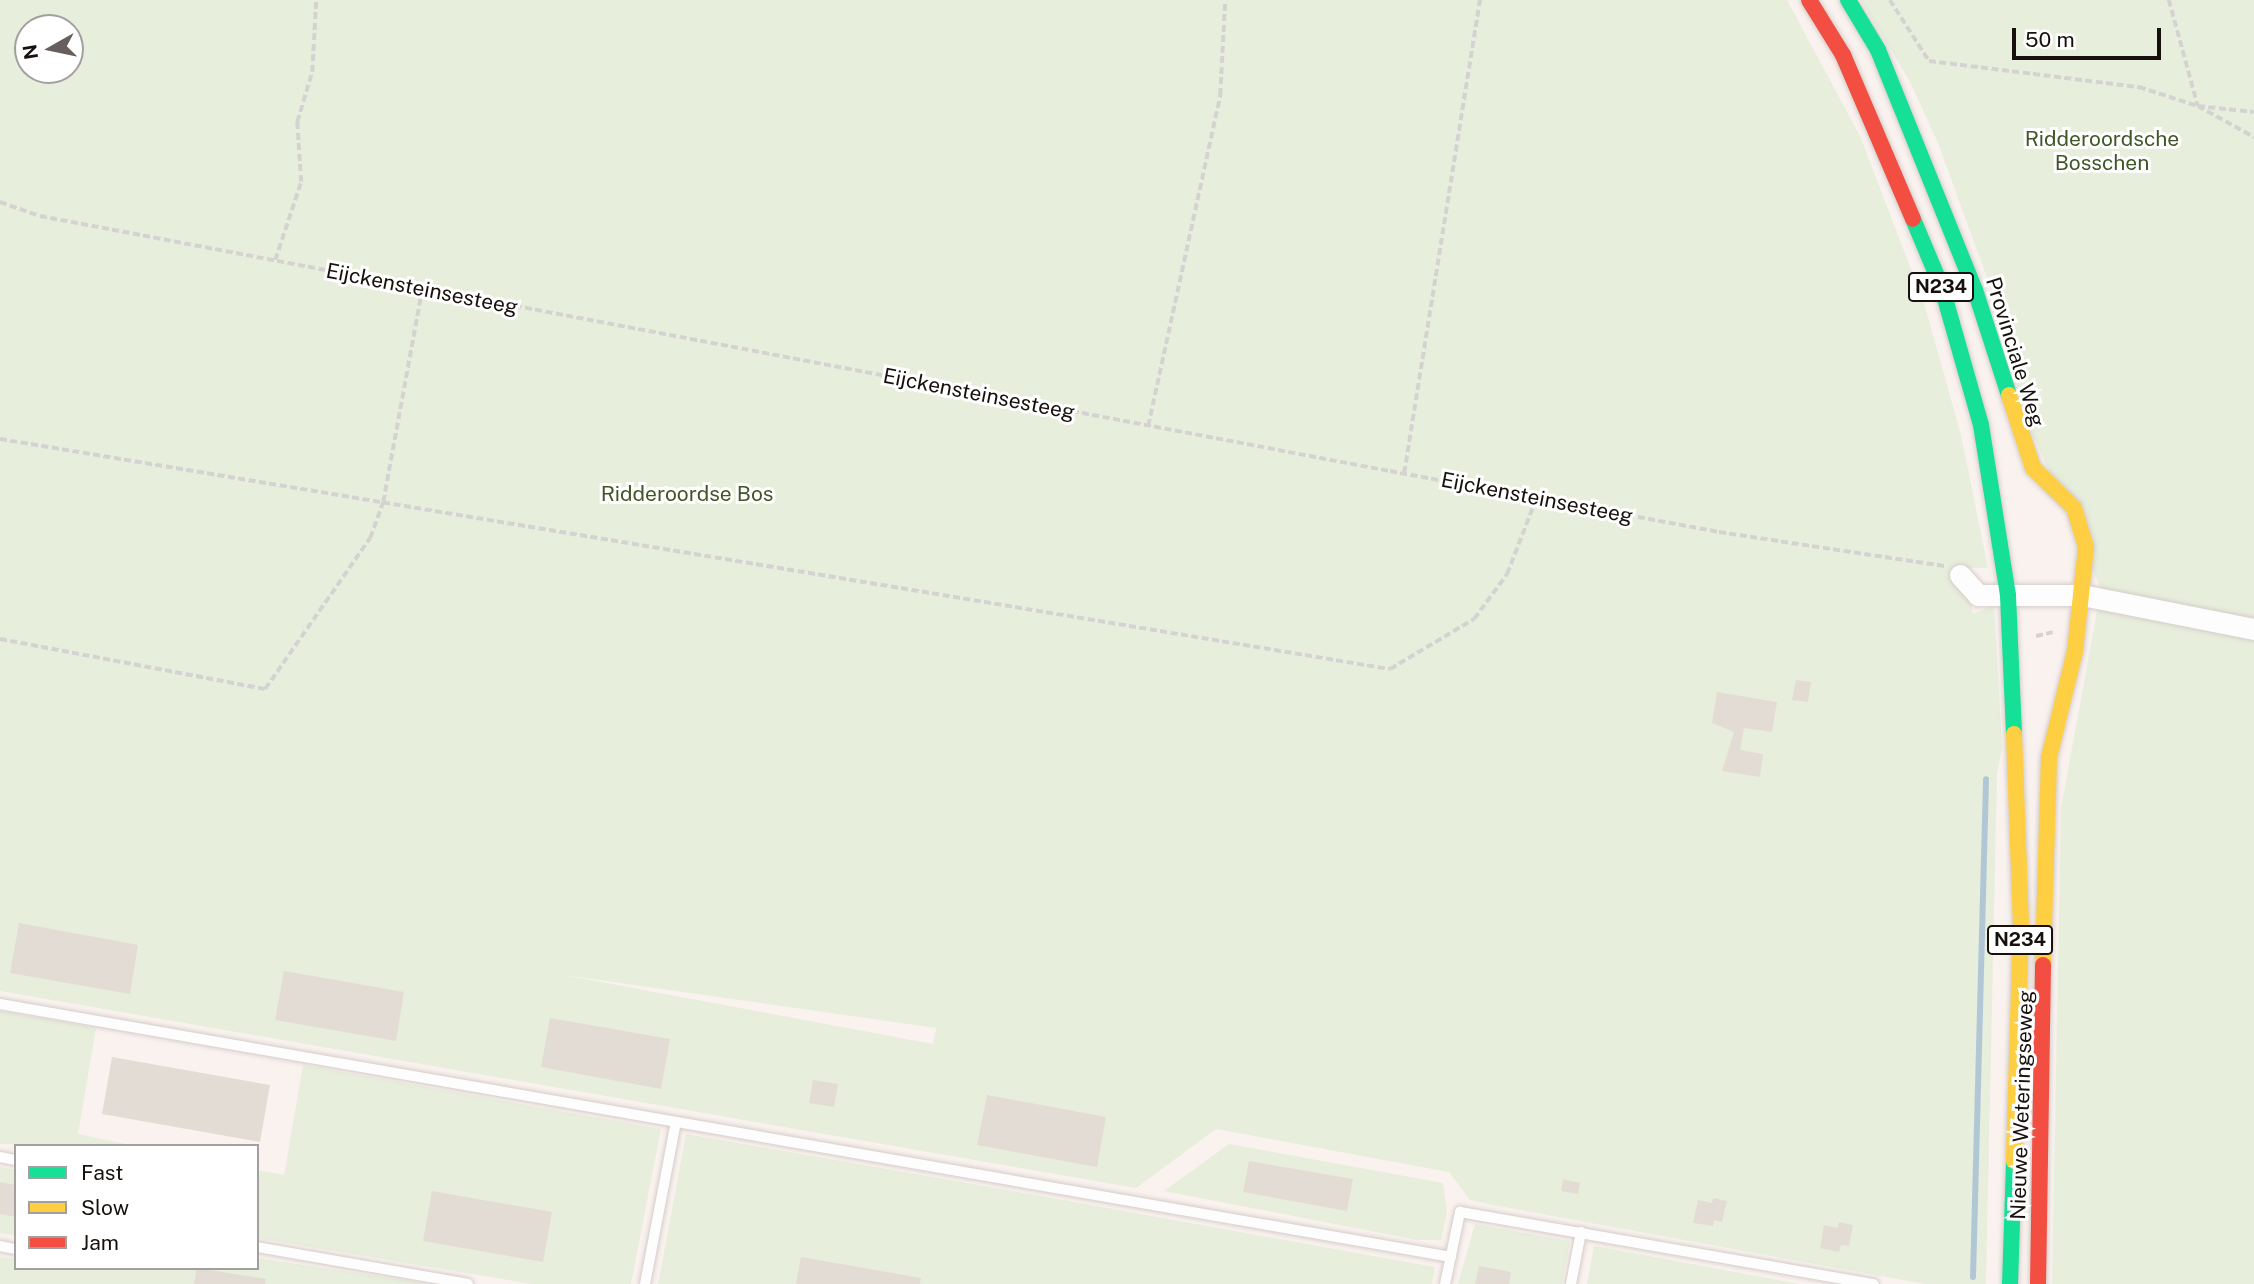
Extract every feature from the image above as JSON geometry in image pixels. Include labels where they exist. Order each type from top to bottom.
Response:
[{"type":"street","name":"N234","points":[[1809,0],[1843,55],[1942,288],[1981,425],[2008,596]]},
{"type":"street","name":"Provinciale Weg","points":[[1848,0],[1878,50],[1975,290],[2033,468],[2079,519],[2086,547],[2082,595]]},
{"type":"street","points":[[1961,575],[1978,595],[2082,595],[2254,629]]},
{"type":"street","name":"Nieuwe Weteringseweg","points":[[2038,1284],[2046,798],[2082,595]]},
{"type":"street","name":"Nieuwe Weteringseweg","points":[[2008,596],[2021,921],[2010,1284]]},
{"type":"lane","points":[[0,1003],[1451,1257]]},
{"type":"lane","points":[[645,1284],[676,1122]]},
{"type":"lane","points":[[1445,1284],[1460,1212],[1874,1284]]},
{"type":"lane","points":[[1572,1284],[1581,1232]]},
{"type":"lane","points":[[259,1247],[468,1284]]},
{"type":"path","points":[[275,260],[301,182],[297,122],[312,72],[316,0]]},
{"type":"path","points":[[1148,426],[1220,95],[1225,0]]},
{"type":"path","points":[[1404,473],[1480,0]]},
{"type":"path","points":[[1890,0],[1929,61],[2139,87],[2198,106],[2254,137]]},
{"type":"path","points":[[2169,0],[2198,106]]},
{"type":"path","points":[[2198,106],[2254,111]]},
{"type":"path","name":"Eijckensteinsesteeg","points":[[0,202],[40,216],[422,290],[1536,498],[1945,566],[1961,575]]},
{"type":"path","points":[[0,639],[265,689],[370,538],[383,502],[422,290]]},
{"type":"path","points":[[0,439],[1390,669],[1474,619],[1507,574],[1536,498]]},
{"type":"green space","name":"Ridderoordse Bos","points":[[0,0],[1787,0],[1860,136],[1924,303],[1961,435],[1988,568],[1964,568],[1973,614],[1994,605],[2002,747],[1997,774],[1986,1284],[1925,1284],[1498,1206],[1470,1200],[1449,1172],[1216,1129],[1136,1188],[0,991]],"holes":[[[564,975],[936,1028],[933,1044]]]},
{"type":"green space","name":"Ridderoordsche Bosschen","points":[[1861,0],[2254,0],[2254,1284],[2052,1284],[2061,808],[2101,589],[2026,419],[2003,322],[1938,143],[1909,80]]},
{"type":"green space","points":[[0,1011],[96,1028],[78,1134],[126,1144],[0,1144]]},
{"type":"green space","points":[[303,1065],[661,1129],[631,1284],[532,1284],[259,1238],[259,1170],[284,1175]]},
{"type":"green space","points":[[686,1134],[1435,1267],[1432,1284],[658,1284]]},
{"type":"green space","points":[[1229,1144],[1443,1183],[1447,1213],[1441,1240],[1417,1240],[1164,1191]]},
{"type":"green space","points":[[0,1167],[14,1170],[14,1236],[0,1233]]},
{"type":"green space","points":[[1475,1224],[1570,1241],[1562,1284],[1458,1284]]},
{"type":"green space","points":[[1594,1246],[1611,1249],[1800,1284],[1587,1284]]},
{"type":"green space","points":[[0,1257],[14,1259],[14,1270],[259,1270],[259,1258],[429,1284],[0,1284]]},
{"type":"building","points":[[1796,680],[1811,682],[1808,702],[1792,700]]},
{"type":"building","points":[[1717,692],[1777,702],[1772,732],[1744,728],[1740,750],[1763,754],[1760,777],[1722,771],[1734,732],[1712,723]]},
{"type":"building","points":[[19,923],[138,945],[130,994],[10,973]]},
{"type":"building","points":[[284,971],[404,992],[396,1041],[275,1020]]},
{"type":"building","points":[[550,1018],[670,1039],[661,1089],[541,1067]]},
{"type":"building","points":[[112,1057],[270,1085],[260,1142],[102,1114]]},
{"type":"building","points":[[813,1080],[838,1084],[834,1107],[809,1103]]},
{"type":"building","points":[[987,1095],[1106,1117],[1097,1167],[977,1145]]},
{"type":"building","points":[[1249,1161],[1353,1179],[1347,1211],[1243,1192]]},
{"type":"building","points":[[1563,1179],[1580,1183],[1578,1194],[1561,1191]]},
{"type":"building","points":[[0,1182],[14,1185],[14,1217],[0,1214]]},
{"type":"building","points":[[432,1191],[552,1212],[543,1262],[423,1241]]},
{"type":"building","points":[[1713,1198],[1727,1201],[1722,1222],[1714,1220],[1713,1226],[1693,1223],[1698,1200],[1712,1203]]},
{"type":"building","points":[[1839,1222],[1853,1225],[1849,1246],[1841,1245],[1839,1252],[1820,1248],[1824,1225],[1838,1228]]},
{"type":"building","points":[[801,1257],[921,1278],[920,1284],[796,1284]]},
{"type":"building","points":[[1479,1266],[1511,1272],[1509,1284],[1475,1284]]},
{"type":"building","points":[[197,1270],[266,1279],[265,1284],[194,1284]]},
{"type":"waterway","points":[[1973,1277],[1986,779]]},
{"type":"traffic: fast","points":[[1848,0],[1878,50],[1975,290],[2009,395]]},
{"type":"traffic: fast","points":[[1913,219],[1942,288],[1981,425],[2008,596],[2014,734]]},
{"type":"traffic: fast","points":[[2010,1284],[2014,1161]]},
{"type":"traffic: slow","points":[[2009,395],[2033,468],[2074,508],[2086,547],[2075,651],[2049,758],[2043,965]]},
{"type":"traffic: slow","points":[[2014,734],[2021,921],[2014,1161]]},
{"type":"traffic: jam","points":[[1809,0],[1843,55],[1913,219]]},
{"type":"traffic: jam","points":[[2038,1284],[2043,965]]}]
